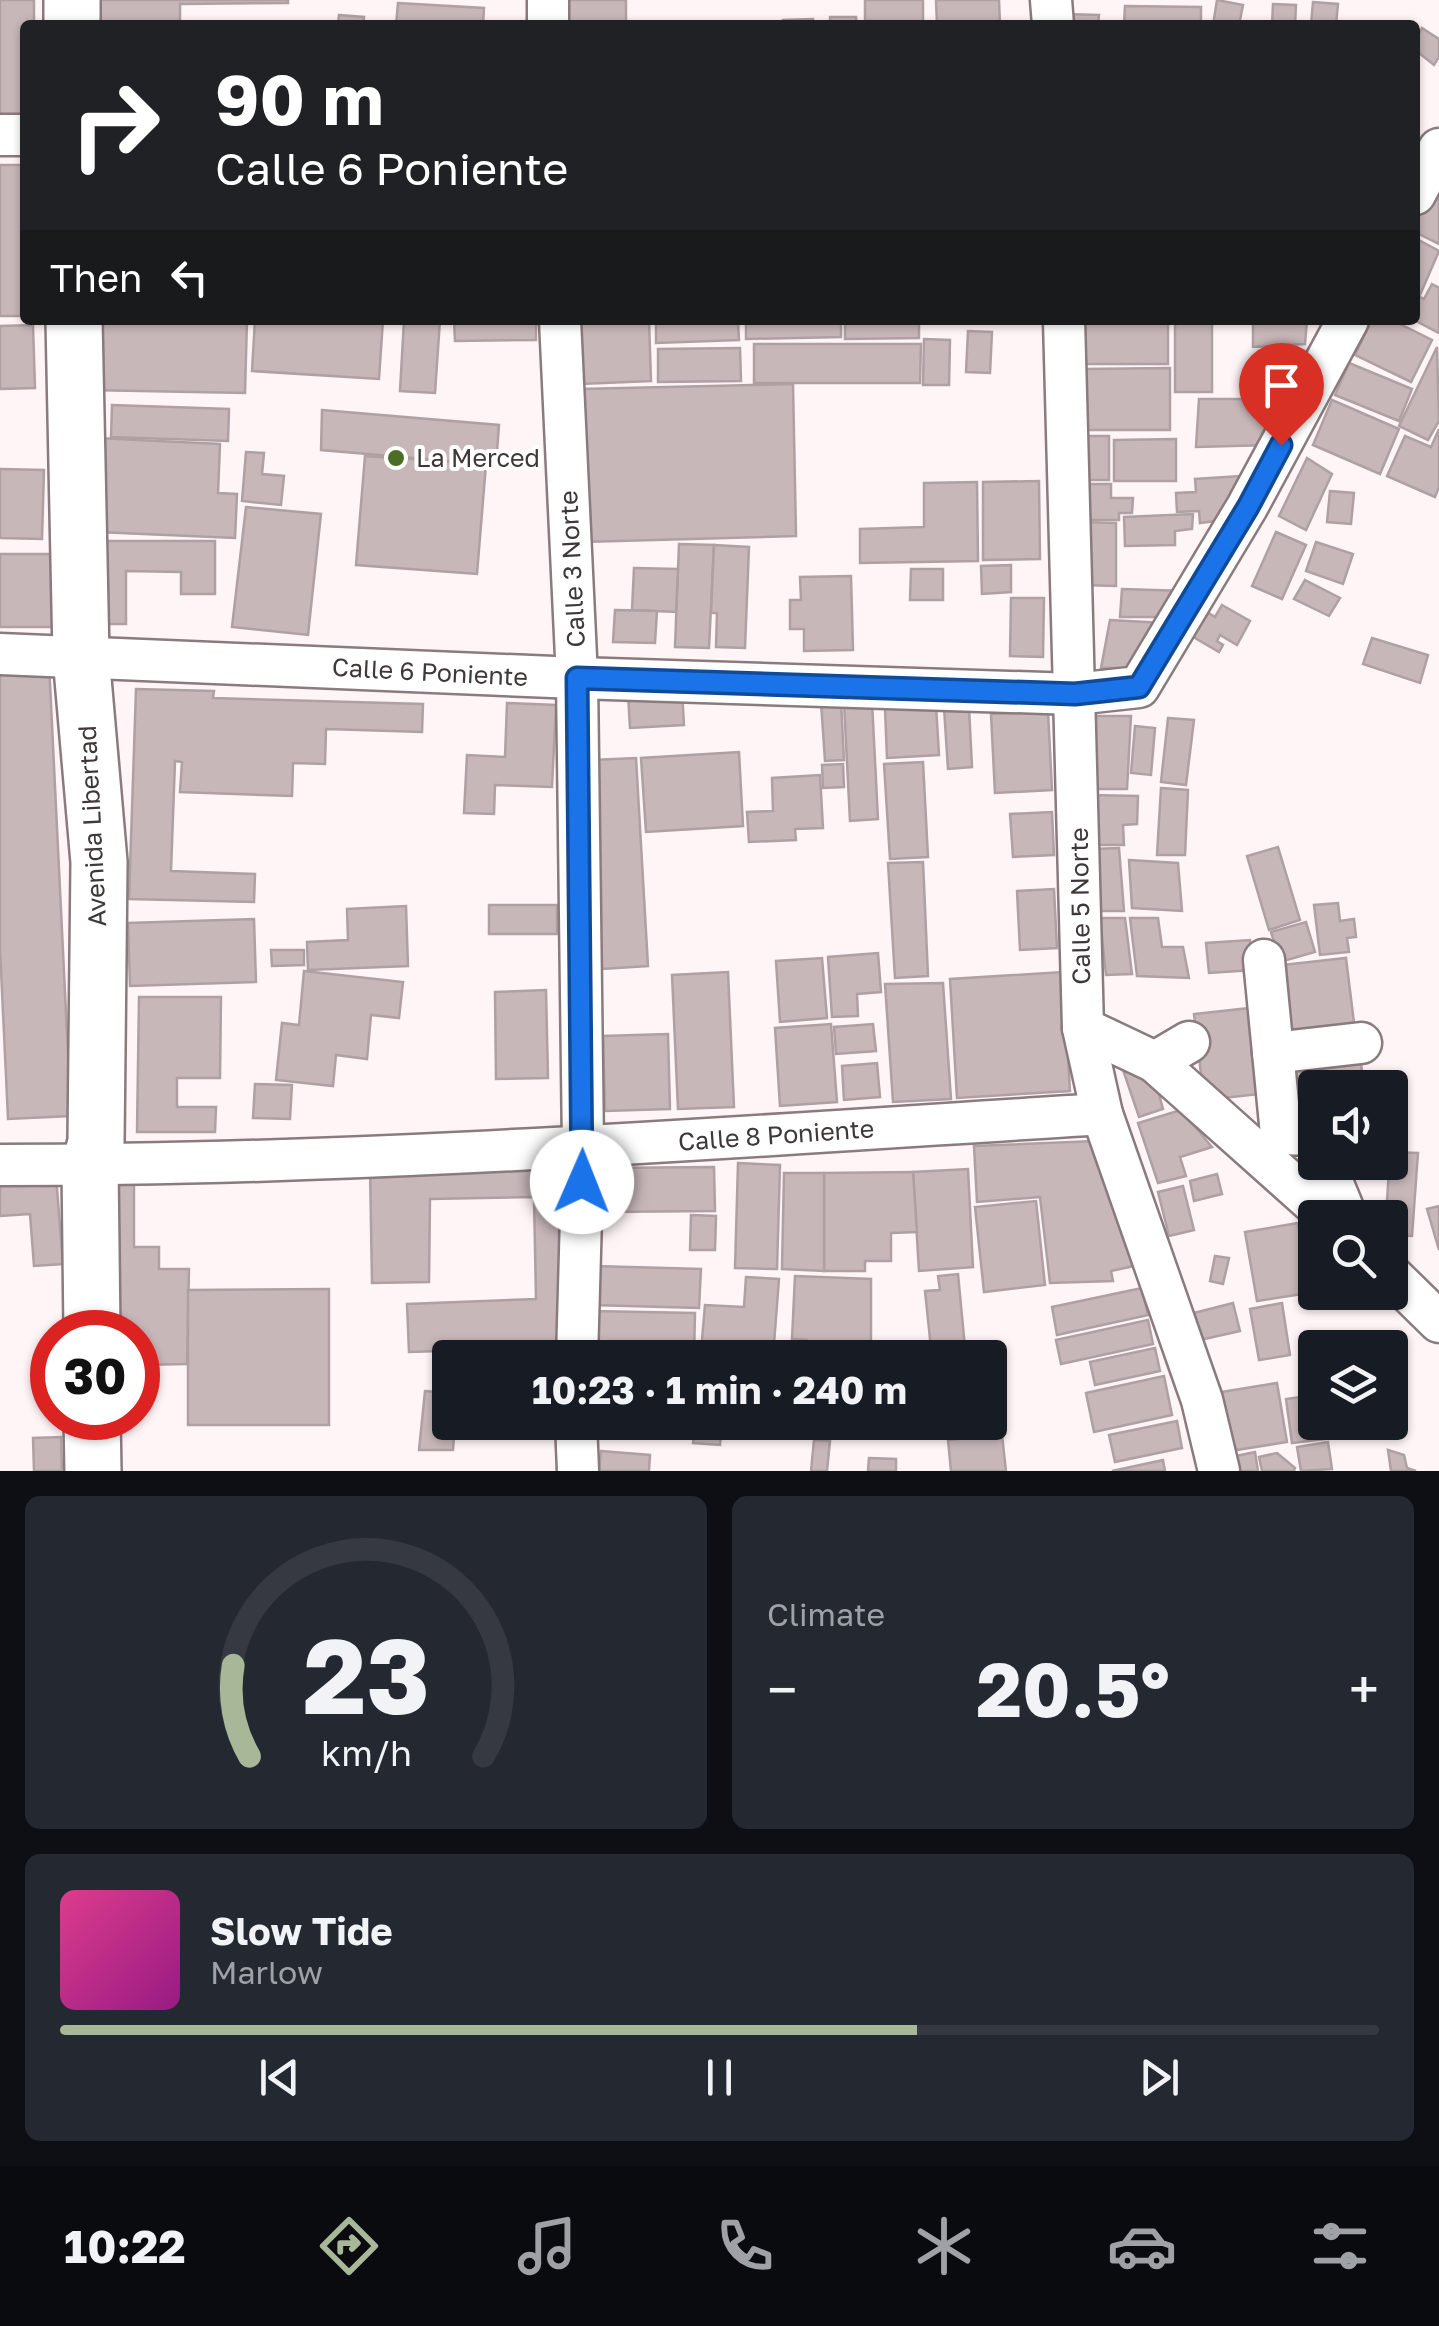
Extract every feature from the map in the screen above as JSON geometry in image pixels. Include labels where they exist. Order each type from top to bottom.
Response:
[{"type":"main road","name":"Avenida Libertad","points":[[74,325],[81,656],[99,862],[96,1142],[90,1165],[92,1310]]},
{"type":"main road","points":[[92,1440],[93,1471]]},
{"type":"street","points":[[1420,184],[1439,148]]},
{"type":"street","name":"Calle 3 Norte","points":[[560,325],[577,678],[584,1147],[578,1340]]},
{"type":"street","name":"Calle 5 Norte","points":[[1064,325],[1083,1028],[1102,1114],[1202,1400],[1218,1471]]},
{"type":"street","name":"Calle 6 Poniente","points":[[0,654],[1075,694],[1139,687],[1248,507],[1345,325]]},
{"type":"street","points":[[1264,960],[1281,1134],[1298,1135]]},
{"type":"street","points":[[1083,1028],[1172,1052],[1313,1200]]},
{"type":"street","points":[[1273,1053],[1361,1043]]},
{"type":"street","name":"Calle 8 Poniente","points":[[0,1166],[584,1147],[1102,1114]]},
{"type":"street","points":[[1408,1292],[1439,1322]]},
{"type":"street","points":[[577,1440],[578,1471]]},
{"type":"building","points":[[0,0],[34,0],[34,20],[20,20],[20,116],[0,115]]},
{"type":"building","points":[[95,0],[288,0],[180,4],[180,20],[95,20]]},
{"type":"building","points":[[563,0],[626,0],[626,20],[563,20]]},
{"type":"building","points":[[865,0],[923,0],[923,20],[865,20]]},
{"type":"building","points":[[936,0],[999,0],[1000,20],[937,20]]},
{"type":"building","points":[[1217,0],[1243,5],[1240,20],[1214,20]]},
{"type":"building","points":[[1313,2],[1338,4],[1336,20],[1311,20]]},
{"type":"building","points":[[398,3],[484,8],[483,20],[396,20]]},
{"type":"building","points":[[1273,4],[1296,5],[1295,20],[1272,20]]},
{"type":"building","points":[[1125,6],[1201,7],[1201,20],[1124,20]]},
{"type":"building","points":[[1064,14],[1099,15],[1098,20],[1064,20]]},
{"type":"building","points":[[339,15],[364,17],[364,20],[338,20]]},
{"type":"building","points":[[856,17],[856,20],[830,20]]},
{"type":"building","points":[[1422,28],[1439,39],[1439,57],[1434,65],[1420,54]]},
{"type":"building","points":[[0,165],[20,165],[20,316],[0,316]]},
{"type":"building","points":[[1436,184],[1439,244],[1420,234],[1420,214]]},
{"type":"building","points":[[1420,241],[1439,251],[1420,295]]},
{"type":"building","points":[[1432,284],[1439,288],[1439,333],[1420,323],[1420,297],[1424,299]]},
{"type":"building","points":[[33,325],[35,388],[0,389],[0,326]]},
{"type":"building","points":[[89,325],[247,325],[245,393],[88,390]]},
{"type":"building","points":[[255,325],[383,325],[379,379],[252,371]]},
{"type":"building","points":[[404,325],[440,325],[435,393],[400,391]]},
{"type":"building","points":[[454,325],[536,325],[536,340],[455,341]]},
{"type":"building","points":[[579,325],[649,325],[651,381],[581,384]]},
{"type":"building","points":[[656,325],[738,325],[739,340],[656,343]]},
{"type":"building","points":[[746,325],[841,325],[841,337],[746,339]]},
{"type":"building","points":[[845,325],[919,325],[919,338],[845,339]]},
{"type":"building","points":[[1076,325],[1168,325],[1168,364],[1076,364]]},
{"type":"building","points":[[1175,325],[1212,325],[1212,392],[1175,392]]},
{"type":"building","points":[[1253,325],[1307,325],[1305,344],[1253,347]]},
{"type":"building","points":[[1370,325],[1402,325],[1432,340],[1411,382],[1355,355]]},
{"type":"building","points":[[968,331],[992,332],[990,373],[966,372]]},
{"type":"building","points":[[924,339],[950,340],[949,385],[923,385]]},
{"type":"building","points":[[754,344],[921,344],[920,383],[754,383]]},
{"type":"building","points":[[1437,347],[1439,421],[1428,440],[1399,426]]},
{"type":"building","points":[[740,348],[741,381],[658,382],[658,349]]},
{"type":"building","points":[[1349,363],[1412,389],[1399,421],[1335,395]]},
{"type":"building","points":[[1170,368],[1170,430],[1083,430],[1082,369]]},
{"type":"building","points":[[793,384],[796,536],[583,542],[580,389]]},
{"type":"building","points":[[1199,399],[1289,399],[1274,445],[1196,447]]},
{"type":"building","points":[[1332,400],[1399,429],[1380,474],[1313,445]]},
{"type":"building","points":[[112,405],[229,409],[228,441],[111,437]]},
{"type":"building","points":[[322,410],[499,425],[496,465],[321,450]]},
{"type":"building","points":[[1439,429],[1439,487],[1435,497],[1387,476],[1405,436],[1431,447]]},
{"type":"building","points":[[1082,436],[1109,436],[1109,480],[1082,480]]},
{"type":"building","points":[[97,438],[220,444],[218,493],[237,494],[235,538],[98,532]]},
{"type":"building","points":[[1176,439],[1176,481],[1114,481],[1114,440]]},
{"type":"building","points":[[246,452],[264,453],[262,474],[284,476],[281,505],[242,501]]},
{"type":"building","name":"La Merced","points":[[365,456],[486,464],[477,574],[356,565]]},
{"type":"building","points":[[1307,458],[1332,474],[1306,530],[1279,516]]},
{"type":"building","points":[[0,469],[44,470],[42,539],[0,538]]},
{"type":"building","points":[[1240,476],[1240,518],[1200,523],[1199,511],[1177,512],[1176,493],[1196,492],[1195,479]]},
{"type":"building","points":[[1039,481],[1040,559],[983,560],[983,482]]},
{"type":"building","points":[[977,482],[978,561],[860,563],[860,529],[924,527],[924,483]]},
{"type":"building","points":[[1083,484],[1111,484],[1111,498],[1133,498],[1132,513],[1119,513],[1119,520],[1083,520]]},
{"type":"building","points":[[1330,491],[1354,493],[1351,524],[1327,522]]},
{"type":"building","points":[[246,507],[321,514],[308,635],[232,627]]},
{"type":"building","points":[[1193,514],[1192,529],[1175,531],[1175,545],[1125,546],[1124,517]]},
{"type":"building","points":[[1081,522],[1116,523],[1116,586],[1081,585]]},
{"type":"building","points":[[1276,532],[1306,545],[1282,599],[1252,586]]},
{"type":"building","points":[[100,541],[215,541],[215,594],[181,594],[181,572],[126,571],[126,624],[100,624]]},
{"type":"building","points":[[1316,542],[1353,554],[1343,584],[1306,571]]},
{"type":"building","points":[[679,544],[714,545],[709,648],[675,647]]},
{"type":"building","points":[[714,545],[749,547],[745,648],[716,647],[717,613],[711,613]]},
{"type":"building","points":[[0,554],[54,554],[53,627],[0,627]]},
{"type":"building","points":[[1011,565],[1011,592],[982,594],[981,566]]},
{"type":"building","points":[[634,568],[678,569],[676,612],[632,610]]},
{"type":"building","points":[[911,569],[943,569],[943,600],[910,600]]},
{"type":"building","points":[[851,576],[853,650],[804,651],[804,629],[790,629],[790,600],[801,600],[800,577]]},
{"type":"building","points":[[1305,580],[1340,598],[1329,616],[1294,599]]},
{"type":"building","points":[[1122,589],[1184,591],[1170,617],[1120,617]]},
{"type":"building","points":[[1011,598],[1044,598],[1043,657],[1010,656]]},
{"type":"building","points":[[1222,605],[1250,621],[1237,645],[1220,635],[1217,641],[1223,645],[1219,652],[1190,635],[1204,610],[1215,617]]},
{"type":"building","points":[[615,610],[657,611],[655,643],[613,642]]},
{"type":"building","points":[[1110,620],[1163,623],[1135,668],[1101,668]]},
{"type":"building","points":[[1372,638],[1428,655],[1420,683],[1363,664]]},
{"type":"building","points":[[49,663],[71,1116],[8,1119],[0,948],[0,666]]},
{"type":"building","points":[[136,689],[214,691],[213,698],[423,704],[422,732],[326,729],[325,764],[293,763],[292,796],[180,792],[182,762],[175,761],[171,871],[255,874],[254,902],[129,899]]},
{"type":"building","points":[[682,691],[684,725],[630,728],[628,694]]},
{"type":"building","points":[[841,701],[844,760],[825,761],[821,702]]},
{"type":"building","points":[[872,702],[878,819],[850,821],[844,703]]},
{"type":"building","points":[[507,703],[556,705],[552,787],[495,785],[494,814],[464,813],[467,755],[505,757]]},
{"type":"building","points":[[936,705],[939,755],[887,758],[885,708]]},
{"type":"building","points":[[969,707],[972,767],[948,769],[944,708]]},
{"type":"building","points":[[1048,711],[1052,790],[995,793],[991,714]]},
{"type":"building","points":[[1086,716],[1131,716],[1127,789],[1090,789]]},
{"type":"building","points":[[1168,718],[1194,720],[1186,785],[1161,782]]},
{"type":"building","points":[[1135,726],[1155,728],[1151,775],[1131,773]]},
{"type":"building","points":[[739,752],[743,826],[646,832],[641,758]]},
{"type":"building","points":[[636,758],[648,966],[602,969],[592,760]]},
{"type":"building","points":[[923,762],[928,857],[890,859],[884,764]]},
{"type":"building","points":[[843,764],[844,787],[823,788],[822,765]]},
{"type":"building","points":[[820,775],[823,828],[795,829],[796,840],[749,842],[747,812],[773,811],[772,778]]},
{"type":"building","points":[[1161,788],[1188,790],[1185,855],[1157,855]]},
{"type":"building","points":[[1088,795],[1138,796],[1137,824],[1123,825],[1124,845],[1091,845]]},
{"type":"building","points":[[1052,812],[1054,855],[1013,857],[1010,814]]},
{"type":"building","points":[[1278,847],[1300,920],[1269,930],[1247,856]]},
{"type":"building","points":[[1119,848],[1124,911],[1099,911],[1093,849]]},
{"type":"building","points":[[1129,860],[1178,863],[1182,911],[1132,908]]},
{"type":"building","points":[[923,862],[928,976],[895,978],[888,863]]},
{"type":"building","points":[[1054,889],[1057,948],[1020,950],[1017,891]]},
{"type":"building","points":[[1338,903],[1340,921],[1354,919],[1356,937],[1347,938],[1349,952],[1320,955],[1314,905]]},
{"type":"building","points":[[489,905],[557,905],[557,934],[489,934]]},
{"type":"building","points":[[406,906],[408,966],[308,970],[307,942],[348,940],[347,909]]},
{"type":"building","points":[[1100,918],[1125,918],[1132,974],[1106,975]]},
{"type":"building","points":[[1130,918],[1158,918],[1162,947],[1183,947],[1189,978],[1137,976]]},
{"type":"building","points":[[254,919],[256,982],[130,986],[128,923]]},
{"type":"building","points":[[1306,922],[1315,952],[1280,962],[1271,932]]},
{"type":"building","points":[[1250,940],[1253,970],[1209,973],[1206,943]]},
{"type":"building","points":[[271,950],[304,950],[304,965],[272,966]]},
{"type":"building","points":[[878,953],[881,992],[857,994],[858,1016],[832,1017],[828,957]]},
{"type":"building","points":[[822,958],[827,1018],[780,1022],[776,961]]},
{"type":"building","points":[[1346,958],[1356,1039],[1283,1048],[1273,966]]},
{"type":"building","points":[[304,971],[403,982],[399,1018],[371,1015],[367,1059],[336,1055],[333,1086],[276,1080],[282,1023],[299,1025]]},
{"type":"building","points":[[728,972],[734,1107],[678,1109],[672,975]]},
{"type":"building","points":[[1063,972],[1070,1091],[957,1098],[950,979]]},
{"type":"building","points":[[943,983],[951,1099],[893,1102],[885,984]]},
{"type":"building","points":[[546,990],[548,1078],[496,1079],[495,992]]},
{"type":"building","points":[[139,997],[221,997],[220,1078],[177,1078],[177,1107],[216,1107],[215,1132],[137,1132]]},
{"type":"building","points":[[1259,1007],[1269,1093],[1204,1100],[1194,1014]]},
{"type":"building","points":[[831,1024],[837,1102],[780,1106],[775,1028]]},
{"type":"building","points":[[873,1024],[876,1051],[836,1054],[834,1027]]},
{"type":"building","points":[[668,1034],[670,1109],[605,1111],[603,1036]]},
{"type":"building","points":[[1359,1047],[1362,1070],[1298,1070],[1298,1127],[1290,1128],[1282,1057]]},
{"type":"building","points":[[877,1063],[880,1097],[844,1100],[842,1066]]},
{"type":"building","points":[[1122,1067],[1155,1080],[1163,1109],[1139,1117]]},
{"type":"building","points":[[255,1084],[292,1085],[290,1119],[253,1118]]},
{"type":"building","points":[[1181,1110],[1212,1147],[1180,1157],[1186,1176],[1158,1183],[1138,1123]]},
{"type":"building","points":[[1095,1141],[1134,1266],[1111,1271],[1113,1281],[1050,1283],[1040,1197],[977,1202],[974,1146]]},
{"type":"building","points":[[1408,1153],[1418,1153],[1412,1236],[1408,1236],[1408,1200],[1387,1200],[1388,1180],[1408,1180]]},
{"type":"building","points":[[738,1163],[780,1165],[777,1269],[735,1268]]},
{"type":"building","points":[[558,1164],[561,1340],[432,1340],[432,1351],[409,1352],[407,1304],[536,1299],[534,1197],[430,1199],[429,1282],[372,1283],[370,1167]]},
{"type":"building","points":[[714,1167],[715,1211],[599,1212],[599,1168]]},
{"type":"building","points":[[968,1169],[973,1267],[919,1271],[913,1172]]},
{"type":"building","points":[[913,1172],[917,1232],[891,1233],[891,1261],[865,1261],[865,1271],[824,1271],[824,1173]]},
{"type":"building","points":[[784,1173],[824,1173],[824,1271],[782,1269]]},
{"type":"building","points":[[1217,1174],[1222,1194],[1194,1201],[1190,1181]]},
{"type":"building","points":[[56,1176],[63,1264],[34,1266],[30,1214],[0,1216],[0,1180]]},
{"type":"building","points":[[112,1184],[134,1184],[134,1247],[159,1247],[159,1269],[189,1269],[187,1364],[160,1365],[160,1310],[114,1310]]},
{"type":"building","points":[[1183,1186],[1194,1230],[1169,1236],[1158,1192]]},
{"type":"building","points":[[1036,1201],[1045,1285],[984,1292],[975,1207]]},
{"type":"building","points":[[1439,1206],[1439,1250],[1427,1209]]},
{"type":"building","points":[[691,1215],[716,1216],[715,1250],[690,1250]]},
{"type":"building","points":[[1298,1223],[1298,1295],[1257,1301],[1245,1232]]},
{"type":"building","points":[[1215,1256],[1229,1258],[1223,1284],[1210,1281]]},
{"type":"building","points":[[594,1266],[701,1269],[699,1308],[592,1305]]},
{"type":"building","points":[[958,1274],[964,1340],[930,1340],[925,1291],[940,1290],[938,1276]]},
{"type":"building","points":[[795,1276],[871,1279],[871,1340],[792,1339]]},
{"type":"building","points":[[746,1277],[779,1279],[774,1340],[702,1340],[705,1305],[744,1307]]},
{"type":"building","points":[[1142,1288],[1148,1315],[1057,1335],[1052,1307]]},
{"type":"building","points":[[329,1289],[329,1425],[188,1425],[188,1290]]},
{"type":"building","points":[[1233,1303],[1240,1331],[1200,1340],[1194,1313]]},
{"type":"building","points":[[1282,1303],[1290,1355],[1259,1360],[1250,1309]]},
{"type":"building","points":[[590,1311],[695,1313],[694,1340],[589,1340]]},
{"type":"building","points":[[1148,1320],[1153,1344],[1061,1364],[1056,1340]]},
{"type":"building","points":[[1155,1348],[1160,1371],[1095,1385],[1090,1362]]},
{"type":"building","points":[[1164,1376],[1172,1415],[1094,1432],[1086,1393]]},
{"type":"building","points":[[1277,1383],[1287,1442],[1224,1452],[1215,1393]]},
{"type":"building","points":[[425,1391],[432,1392],[432,1440],[454,1440],[453,1450],[419,1450]]},
{"type":"building","points":[[1298,1397],[1298,1440],[1318,1440],[1292,1443],[1286,1399]]},
{"type":"building","points":[[1177,1421],[1182,1448],[1115,1462],[1109,1435]]},
{"type":"building","points":[[33,1440],[61,1440],[62,1471],[34,1471]]},
{"type":"building","points":[[693,1440],[720,1440],[720,1445],[693,1443]]},
{"type":"building","points":[[814,1440],[830,1441],[827,1471],[811,1471]]},
{"type":"building","points":[[948,1440],[1003,1440],[1006,1471],[951,1471]]},
{"type":"building","points":[[1328,1442],[1332,1469],[1301,1471],[1297,1447]]},
{"type":"building","points":[[1388,1450],[1404,1455],[1407,1468],[1416,1471],[1391,1471]]},
{"type":"building","points":[[601,1451],[650,1455],[649,1471],[599,1471]]},
{"type":"building","points":[[1255,1452],[1258,1471],[1228,1471],[1226,1458]]},
{"type":"building","points":[[1277,1453],[1294,1471],[1262,1471],[1259,1457]]},
{"type":"building","points":[[869,1458],[896,1459],[896,1471],[868,1471]]},
{"type":"building","points":[[1163,1460],[1165,1471],[1112,1471]]},
{"type":"place","name":"La Merced","points":[[396,458]]},
{"type":"route","points":[[582,1182],[577,678],[1075,694],[1139,687],[1281,445]]}]
